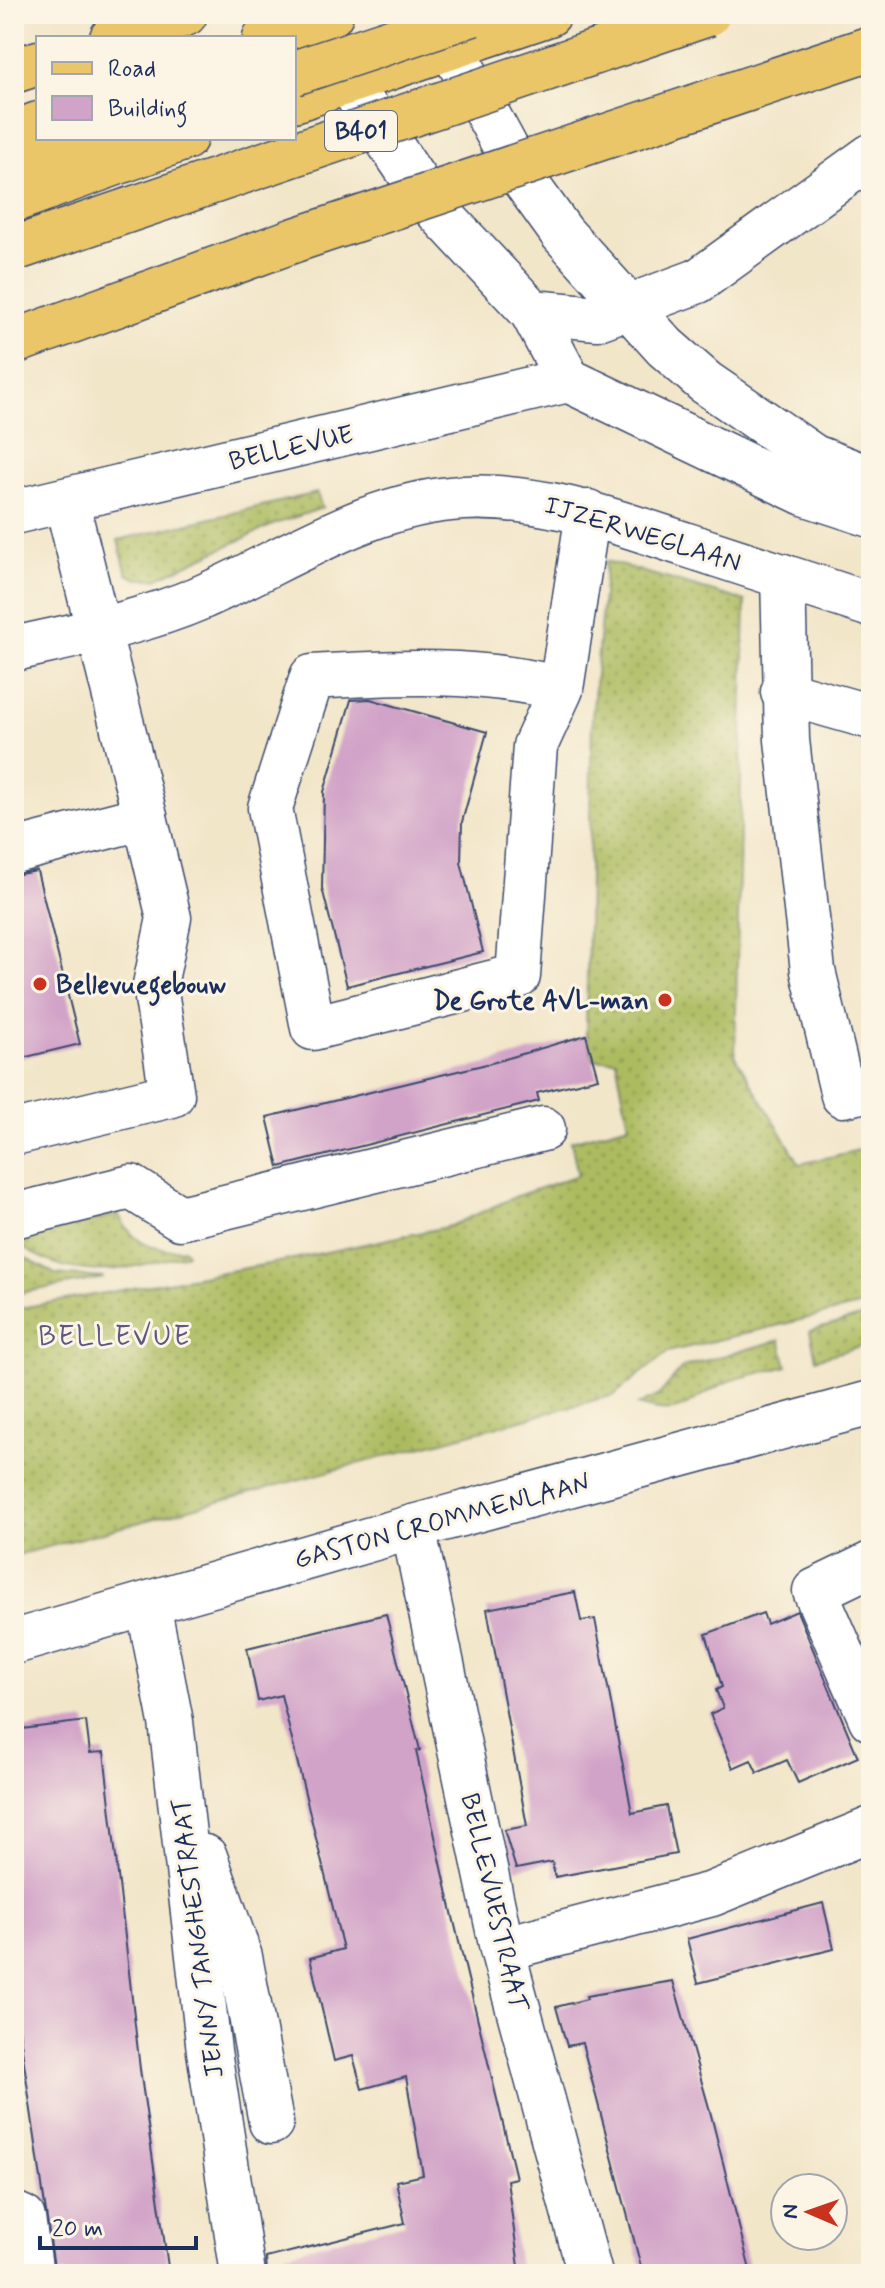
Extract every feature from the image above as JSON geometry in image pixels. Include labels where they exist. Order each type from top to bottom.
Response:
[{"type":"main road","points":[[118,36],[185,14]]},
{"type":"main road","points":[[296,72],[449,25],[549,14]]},
{"type":"main road","name":"B401","points":[[14,249],[708,14]]},
{"type":"main road","points":[[269,36],[312,17],[348,82]]},
{"type":"main road","points":[[296,99],[348,82],[449,25]]},
{"type":"main road","points":[[14,342],[295,240],[871,48]]},
{"type":"main road","points":[[14,71],[36,64]]},
{"type":"main road","points":[[14,133],[36,125]]},
{"type":"main road","points":[[14,170],[99,140]]},
{"type":"main road","points":[[14,200],[179,140]]},
{"type":"street","points":[[449,25],[521,176],[562,233],[665,347],[705,382],[814,457],[871,479]]},
{"type":"street","points":[[348,82],[430,203],[532,312],[568,380],[804,493],[871,515]]},
{"type":"street","points":[[532,312],[598,318],[698,281],[871,156]]},
{"type":"street","name":"BELLEVUE","points":[[14,512],[568,380]]},
{"type":"street","name":"IJZERWEGLAAN","points":[[14,649],[98,629],[199,599],[340,531],[392,512],[462,498],[530,499],[588,512],[871,605]]},
{"type":"street","points":[[14,1133],[172,1095],[155,985],[169,918],[66,500]]},
{"type":"street","points":[[561,689],[525,680],[418,670],[312,677],[270,808],[313,1028],[518,976],[535,746],[561,689],[588,512]]},
{"type":"street","points":[[783,576],[783,692],[813,971],[843,1095],[871,1089]]},
{"type":"street","points":[[783,692],[871,717]]},
{"type":"street","points":[[14,851],[145,817]]},
{"type":"street","points":[[14,1216],[131,1187],[180,1218],[543,1129]]},
{"type":"street","name":"GASTON CROMMENLAAN","points":[[14,1642],[413,1527],[871,1403]]},
{"type":"street","name":"BELLEVUESTRAAT","points":[[413,1527],[502,1949],[590,2274]]},
{"type":"street","points":[[871,1564],[815,1591],[871,1719]]},
{"type":"street","name":"JENNY TANGHESTRAAT","points":[[148,1604],[171,1722],[209,2051],[243,2274]]},
{"type":"street","points":[[177,1776],[240,1957],[271,2122]]},
{"type":"street","points":[[502,1949],[712,1894],[871,1829]]},
{"type":"street","points":[[14,2214],[23,2218],[31,2274]]},
{"type":"green space","points":[[317,493],[322,508],[275,524],[156,579],[138,579],[127,574],[118,540]]},
{"type":"green space","points":[[606,561],[745,601],[735,1056],[800,1164],[871,1147],[871,1303],[668,1352],[614,1395],[14,1556],[14,1309],[274,1263],[451,1226],[517,1196],[578,1175],[571,1141],[629,1125],[616,1060],[593,1060],[586,1035],[592,719]]},
{"type":"green space","points":[[118,1214],[131,1233],[145,1244],[163,1249],[185,1249],[187,1254],[118,1269],[78,1269],[36,1256],[14,1242]]},
{"type":"green space","points":[[14,1252],[55,1274],[104,1278],[14,1294]]},
{"type":"green space","points":[[871,1314],[871,1343],[816,1359],[810,1331]]},
{"type":"green space","points":[[780,1340],[787,1366],[725,1383],[676,1409],[666,1411],[638,1405],[658,1396],[683,1367]]},
{"type":"building","points":[[370,699],[487,732],[462,822],[461,862],[483,952],[347,986],[322,888],[324,792],[351,700]]},
{"type":"building","name":"Bellevuegebouw","points":[[37,871],[80,1044],[14,1060],[14,875]]},
{"type":"building","points":[[586,1035],[598,1078],[537,1093],[539,1101],[279,1167],[267,1117],[495,1062]]},
{"type":"building","points":[[575,1592],[581,1621],[595,1619],[632,1813],[666,1806],[676,1854],[555,1877],[552,1862],[516,1869],[504,1830],[527,1826],[487,1609]]},
{"type":"building","points":[[797,1611],[858,1757],[798,1783],[787,1760],[757,1773],[751,1760],[733,1768],[710,1714],[723,1708],[716,1690],[722,1687],[706,1634],[763,1613],[767,1624]]},
{"type":"building","points":[[386,1614],[420,1750],[416,1751],[453,1917],[516,2178],[507,2180],[520,2274],[473,2274],[472,2266],[406,2274],[267,2274],[266,2258],[405,2223],[396,2181],[423,2175],[406,2077],[362,2089],[353,2056],[334,2061],[310,1958],[343,1949],[281,1695],[258,1701],[247,1648]]},
{"type":"building","points":[[86,1721],[90,1753],[104,1752],[140,2069],[169,2274],[55,2274],[17,2015],[14,2016],[14,1730]]},
{"type":"building","points":[[823,1903],[834,1949],[698,1983],[687,1939]]},
{"type":"building","points":[[673,1981],[751,2274],[643,2274],[582,2043],[567,2046],[556,2007],[587,1999],[586,1996]]},
{"type":"place","name":"Bellevuegebouw","points":[[40,984]]},
{"type":"place","name":"De Grote AVL-man","points":[[665,1000]]},
{"type":"district","name":"BELLEVUE","points":[[115,1335]]}]
